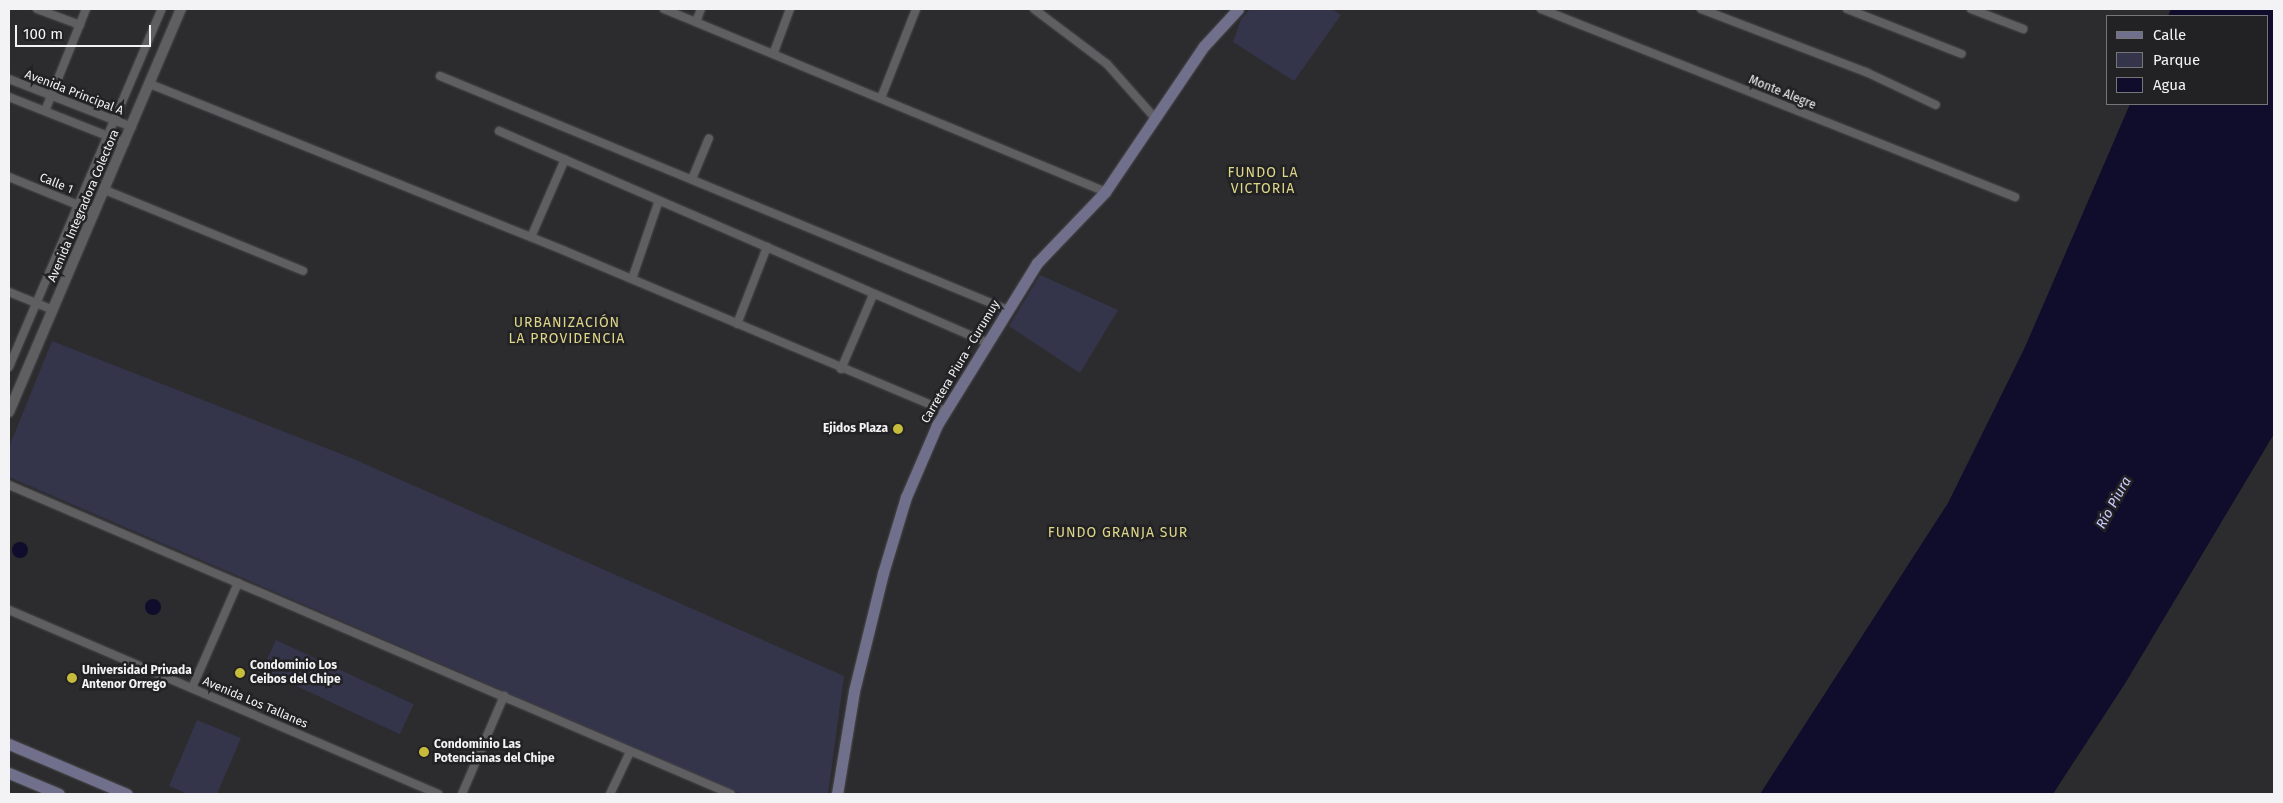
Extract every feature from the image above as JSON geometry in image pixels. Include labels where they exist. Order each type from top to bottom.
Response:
[{"type":"main road","name":"Carretera Piura - Curumuy","points":[[837,794],[854,691],[882,573],[906,497],[945,412],[1037,263],[1105,192],[1154,117],[1204,46],[1238,9]]},
{"type":"main road","points":[[9,744],[127,794]]},
{"type":"main road","points":[[9,773],[59,794]]},
{"type":"street","points":[[37,9],[80,25]]},
{"type":"street","points":[[46,111],[86,9]]},
{"type":"street","name":"Avenida Integradora Colectora","points":[[9,366],[110,137],[162,9]]},
{"type":"street","name":"Avenida Integradora Colectora","points":[[9,412],[181,9]]},
{"type":"street","points":[[664,9],[774,52],[1105,192]]},
{"type":"street","points":[[696,22],[702,9]]},
{"type":"street","points":[[774,52],[790,9]]},
{"type":"street","points":[[881,98],[916,9]]},
{"type":"street","points":[[1034,9],[1107,64],[1154,117]]},
{"type":"street","name":"Monte Alegre","points":[[1541,9],[2015,198]]},
{"type":"street","points":[[1701,9],[1866,72],[1936,106]]},
{"type":"street","points":[[1847,9],[1962,54]]},
{"type":"street","points":[[1971,9],[2022,30]]},
{"type":"street","points":[[440,76],[1008,310]]},
{"type":"street","name":"Avenida Principal A","points":[[9,79],[132,127]]},
{"type":"street","points":[[150,84],[531,237],[945,412]]},
{"type":"street","points":[[9,97],[125,143]]},
{"type":"street","points":[[499,130],[873,295],[988,343]]},
{"type":"street","points":[[692,179],[709,138]]},
{"type":"street","points":[[531,237],[565,159]]},
{"type":"street","name":"Calle 1","points":[[9,177],[95,212]]},
{"type":"street","points":[[105,190],[303,271]]},
{"type":"street","points":[[632,279],[659,200]]},
{"type":"street","points":[[737,324],[767,247]]},
{"type":"street","points":[[9,292],[53,310]]},
{"type":"street","points":[[841,369],[873,295]]},
{"type":"street","points":[[9,485],[731,794]]},
{"type":"street","points":[[192,688],[238,584]]},
{"type":"street","name":"Avenida Los Tallanes","points":[[9,610],[438,794]]},
{"type":"street","points":[[462,794],[504,696]]},
{"type":"street","points":[[610,794],[630,752]]},
{"type":"green space","points":[[1250,9],[1332,9],[1341,15],[1294,81],[1233,42],[1241,19]]},
{"type":"green space","points":[[1040,275],[1118,310],[1080,373],[1009,326]]},
{"type":"green space","points":[[52,341],[349,457],[844,676],[828,794],[742,794],[9,477],[9,447]]},
{"type":"green space","points":[[276,640],[414,704],[400,734],[262,670]]},
{"type":"green space","points":[[197,720],[241,738],[217,794],[188,794],[169,786]]},
{"type":"water","name":"Río Piura","points":[[2171,9],[2274,9],[2274,434],[2126,682],[2053,794],[1760,794],[1948,503],[2025,347],[2130,105],[2268,105],[2268,15],[2168,15]]},
{"type":"water","points":[[20,542],[28,550],[20,558],[12,550]]},
{"type":"water","points":[[153,599],[159,601],[161,607],[159,613],[153,615],[147,613],[145,607],[147,601]]},
{"type":"place","name":"Ejidos Plaza","points":[[898,429]]},
{"type":"place","name":"Condominio Los Ceibos del Chipe","points":[[240,673]]},
{"type":"place","name":"Universidad Privada Antenor Orrego","points":[[72,678]]},
{"type":"place","name":"Condominio Las Potencianas del Chipe","points":[[424,752]]},
{"type":"district","name":"FUNDO LA VICTORIA","points":[[1263,182]]},
{"type":"district","name":"URBANIZACIÓN LA PROVIDENCIA","points":[[567,332]]},
{"type":"district","name":"FUNDO GRANJA SUR","points":[[1118,533]]}]
